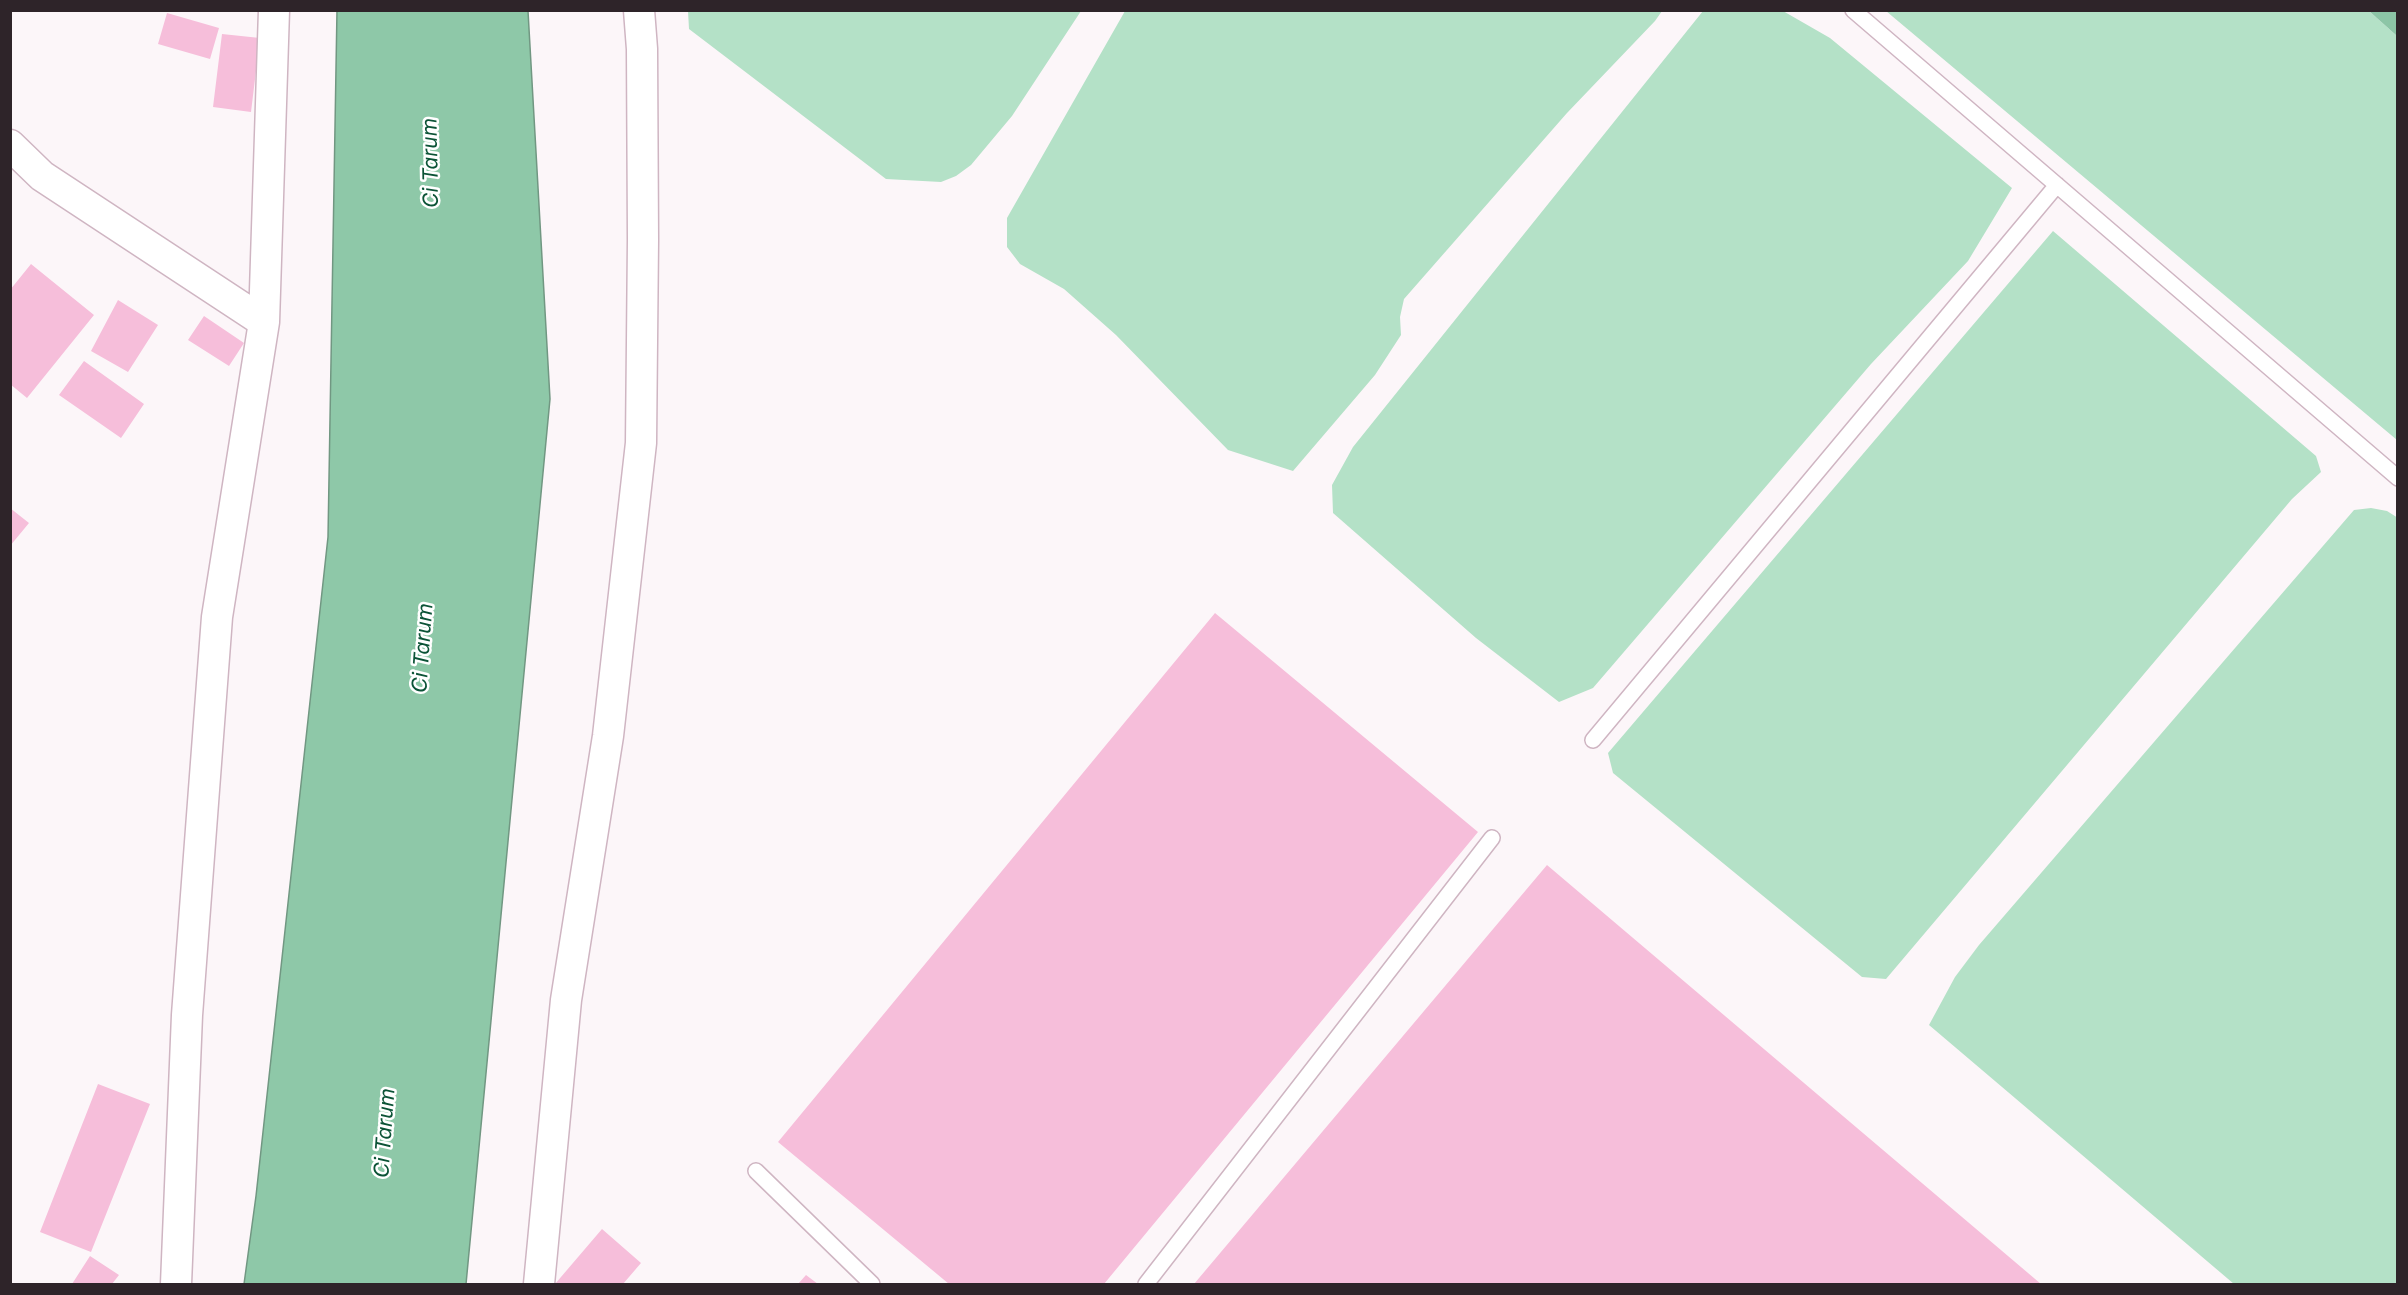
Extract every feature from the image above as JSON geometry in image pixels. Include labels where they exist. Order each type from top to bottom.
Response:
[{"type":"street","points":[[176,1284],[187,1015],[217,617],[264,322],[274,10]]},
{"type":"street","points":[[539,1284],[566,1000],[608,736],[641,443],[643,240],[642,49],[639,10]]},
{"type":"street","points":[[10,145],[42,176],[264,322]]},
{"type":"lane","points":[[1853,10],[2397,478]]},
{"type":"lane","points":[[1593,740],[2057,185]]},
{"type":"lane","points":[[1146,1284],[1492,838]]},
{"type":"lane","points":[[756,1171],[872,1284]]},
{"type":"shaded area","points":[[688,10],[1081,11],[1012,116],[971,165],[956,176],[941,182],[886,179],[689,29]]},
{"type":"shaded area","points":[[1125,11],[1662,11],[1567,113],[1404,299],[1400,317],[1401,335],[1375,375],[1293,471],[1228,450],[1116,335],[1064,289],[1020,264],[1007,247],[1007,218]]},
{"type":"shaded area","points":[[1703,11],[1783,11],[1830,38],[2012,188],[1968,261],[1871,364],[1593,688],[1559,702],[1476,638],[1333,513],[1332,485],[1353,447]]},
{"type":"shaded area","points":[[1886,11],[2369,11],[2397,36],[2397,440]]},
{"type":"shaded area","points":[[2369,11],[2397,11],[2397,36]]},
{"type":"shaded area","points":[[2053,231],[2316,456],[2321,472],[2292,499],[1886,979],[1862,977],[1613,773],[1608,753]]},
{"type":"shaded area","points":[[2371,508],[2387,511],[2398,518],[2397,1284],[2234,1284],[1929,1025],[1955,977],[1979,945],[2354,510]]},
{"type":"water","name":"Ci Tarum","points":[[337,10],[528,11],[550,399],[466,1284],[244,1284],[256,1196],[328,537]]},
{"type":"building","points":[[167,13],[219,28],[210,59],[158,44]]},
{"type":"building","points":[[222,34],[260,38],[251,112],[213,107]]},
{"type":"building","points":[[31,264],[94,315],[27,398],[10,384],[10,290]]},
{"type":"building","points":[[118,300],[158,325],[128,372],[91,351]]},
{"type":"building","points":[[204,316],[244,343],[229,366],[188,340]]},
{"type":"building","points":[[84,361],[144,404],[121,438],[59,395]]},
{"type":"building","points":[[10,508],[29,523],[10,546]]},
{"type":"building","points":[[1215,613],[1478,832],[1104,1284],[949,1284],[778,1142]]},
{"type":"building","points":[[1547,865],[2041,1284],[1194,1284]]},
{"type":"building","points":[[98,1084],[150,1104],[91,1252],[40,1232]]},
{"type":"building","points":[[602,1229],[641,1263],[623,1284],[555,1284]]},
{"type":"building","points":[[90,1256],[119,1275],[112,1284],[72,1284]]},
{"type":"building","points":[[806,1275],[818,1284],[798,1284]]}]
